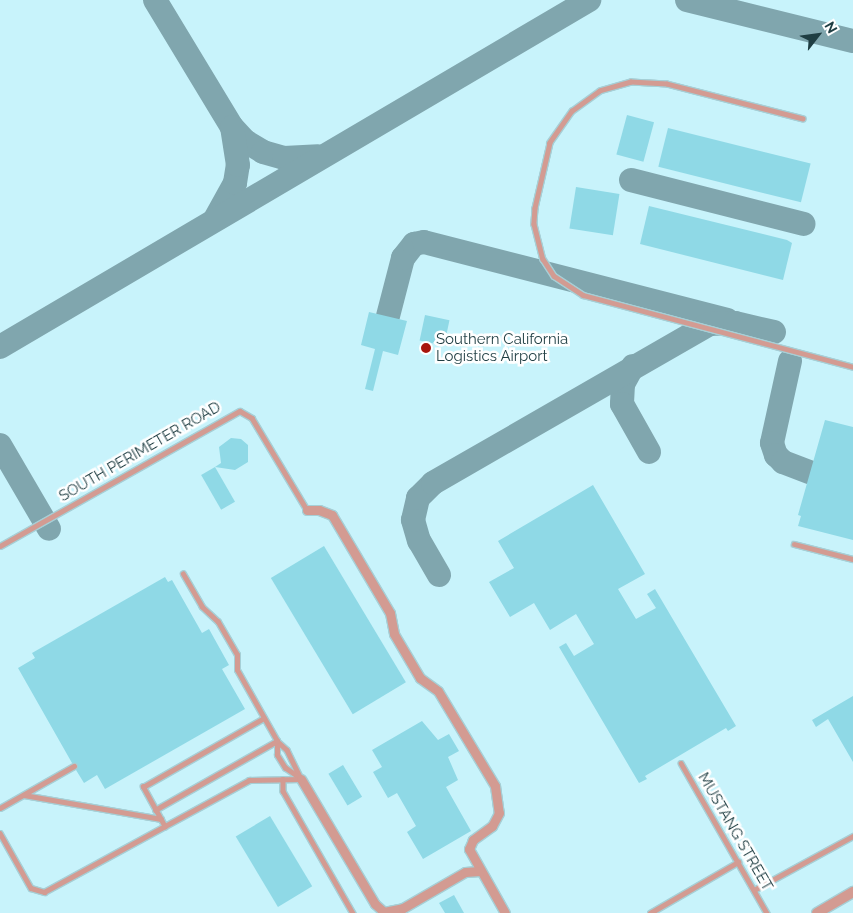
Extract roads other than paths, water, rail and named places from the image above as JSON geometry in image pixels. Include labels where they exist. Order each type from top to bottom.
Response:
[{"type":"street","points":[[307,510],[319,510],[332,515],[390,613],[394,634],[420,678],[438,691],[495,786],[500,813],[492,826],[470,845],[480,871],[505,913]]},
{"type":"street","points":[[301,779],[375,904],[385,913],[403,908],[465,872],[480,871]]},
{"type":"street","points":[[817,913],[853,892]]},
{"type":"lane","points":[[803,119],[666,84],[631,82],[600,91],[572,111],[550,143],[535,208],[534,224],[543,259],[554,276],[583,295],[853,367]]},
{"type":"lane","name":"SOUTH PERIMETER ROAD","points":[[0,546],[240,411],[252,418],[307,510]]},
{"type":"lane","points":[[794,544],[853,559]]},
{"type":"lane","points":[[183,574],[202,607],[218,622],[237,656],[237,670],[277,741],[287,750],[301,779]]},
{"type":"lane","points":[[165,827],[143,787],[264,718]]},
{"type":"lane","points":[[277,741],[277,755],[285,768],[301,779]]},
{"type":"lane","points":[[155,810],[277,741]]},
{"type":"lane","name":"MUSTANG STREET","points":[[681,763],[767,913]]},
{"type":"lane","points":[[0,808],[74,766]]},
{"type":"lane","points":[[284,779],[283,791],[353,913]]},
{"type":"lane","points":[[0,833],[31,888],[44,892],[249,780],[301,779]]},
{"type":"lane","points":[[24,794],[161,820]]},
{"type":"lane","points":[[754,890],[853,836]]},
{"type":"lane","points":[[650,913],[738,862]]},
{"type":"place","name":"Southern California Logistics Airport","points":[[426,348]]}]
